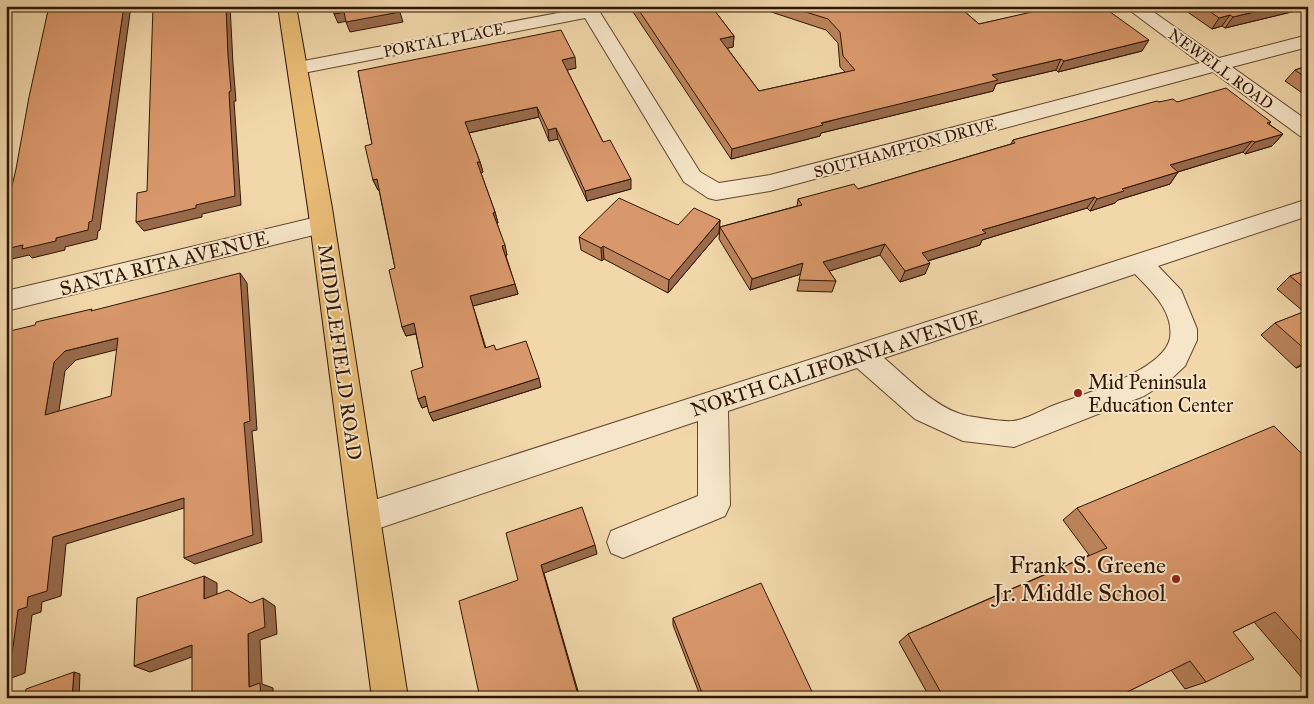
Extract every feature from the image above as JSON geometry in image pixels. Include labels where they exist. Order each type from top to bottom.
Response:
[{"type":"main road","name":"MIDDLEFIELD ROAD","points":[[287,6],[298,68],[365,518],[390,698]]},
{"type":"street","name":"NEWELL ROAD","points":[[1134,6],[1308,132]]},
{"type":"street","name":"PORTAL PLACE","points":[[298,68],[588,9]]},
{"type":"street","name":"SOUTHAMPTON DRIVE","points":[[588,9],[692,177],[716,192],[770,183],[1308,41]]},
{"type":"street","name":"NORTH CALIFORNIA AVENUE","points":[[365,518],[1308,207]]},
{"type":"street","name":"SANTA RITA AVENUE","points":[[6,301],[321,225]]},
{"type":"street","points":[[861,355],[925,410],[963,428],[1014,434],[1134,387],[1161,371],[1175,358],[1183,340],[1184,329],[1180,316],[1172,297],[1140,262]]},
{"type":"street","points":[[623,542],[714,505],[713,404]]},
{"type":"building","points":[[49,6],[124,6],[92,221],[89,222],[88,230],[56,238],[56,241],[22,249],[23,245],[6,249],[6,211]]},
{"type":"building","points":[[153,6],[226,6],[235,196],[196,205],[196,208],[136,222],[137,193],[147,191]]},
{"type":"building","points":[[333,6],[398,6],[400,12],[346,22],[344,12],[334,14]]},
{"type":"building","points":[[636,6],[711,6],[734,36],[720,39],[759,91],[855,70],[843,56],[840,32],[828,19],[787,6],[958,6],[979,24],[1058,6],[1102,6],[1149,40],[1064,61],[1061,59],[992,75],[998,80],[821,123],[823,125],[732,149]]},
{"type":"building","points":[[1202,6],[1279,6],[1233,17],[1230,15],[1219,18]]},
{"type":"building","points":[[561,30],[575,57],[562,60],[603,142],[610,140],[631,179],[585,191],[556,128],[548,130],[537,107],[465,122],[480,162],[477,162],[495,212],[493,213],[505,245],[502,246],[515,284],[470,296],[485,348],[494,345],[496,350],[526,341],[539,378],[429,413],[425,396],[418,399],[411,371],[423,367],[414,323],[402,327],[389,270],[395,268],[377,179],[373,180],[365,146],[372,144],[358,71]]},
{"type":"building","points":[[1308,66],[1308,79],[1295,70]]},
{"type":"building","points":[[1226,88],[1271,122],[1267,123],[1283,134],[1170,165],[1178,172],[1122,189],[1124,191],[1097,199],[1095,197],[982,230],[986,233],[922,253],[930,263],[905,271],[885,244],[823,262],[836,281],[799,280],[803,263],[752,279],[720,227],[802,205],[798,199],[854,184],[858,189],[1015,143],[1013,140],[1157,101],[1173,99],[1177,102]]},
{"type":"building","points":[[619,198],[678,225],[694,208],[720,220],[669,280],[603,246],[601,248],[579,237]]},
{"type":"building","points":[[1308,270],[1308,291],[1290,276]]},
{"type":"building","points":[[240,273],[250,421],[244,423],[253,535],[184,558],[184,498],[53,537],[47,591],[28,597],[27,607],[18,610],[10,669],[6,670],[6,332],[35,325],[36,322],[92,309],[91,311]],"holes":[[[118,338],[111,396],[45,415],[54,362],[65,351]]]},
{"type":"building","points":[[1308,310],[1308,352],[1275,323]]},
{"type":"building","name":"Frank S. Greene Jr. Middle School","points":[[1274,426],[1302,454],[1308,452],[1308,649],[1275,612],[1233,632],[1254,659],[1206,682],[1190,661],[1115,698],[944,698],[908,634],[1107,548],[1077,508]]},
{"type":"building","points":[[582,507],[595,545],[541,565],[579,698],[480,698],[459,601],[518,580],[506,533]]},
{"type":"building","points":[[204,576],[204,599],[228,590],[251,603],[263,598],[265,627],[248,634],[249,687],[260,683],[261,698],[192,698],[192,645],[134,666],[137,598]]},
{"type":"building","points":[[761,583],[815,698],[704,698],[673,618]]},
{"type":"building","points":[[74,672],[72,698],[25,698],[26,689]]},
{"type":"place","name":"Mid Peninsula Education Center","points":[[1078,393]]},
{"type":"place","name":"Frank S. Greene Jr. Middle School","points":[[1176,579]]}]
